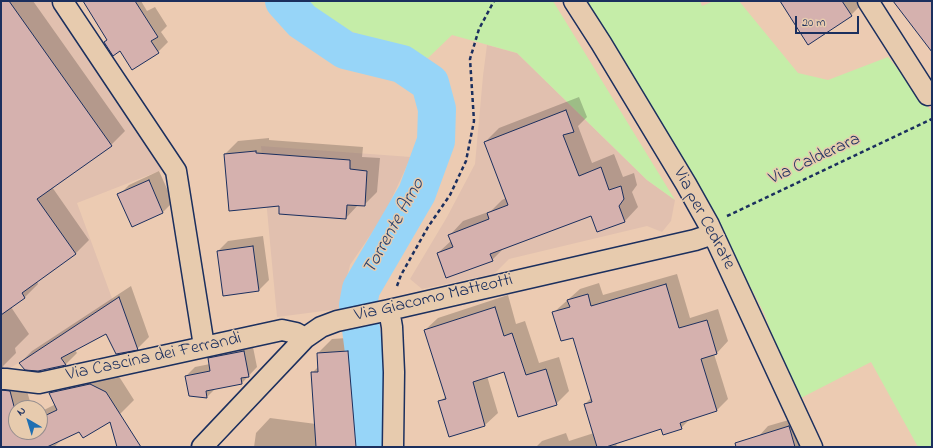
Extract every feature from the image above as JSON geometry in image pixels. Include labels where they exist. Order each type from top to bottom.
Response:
[{"type":"street","name":"Via per Cedrate","points":[[574,1],[686,184],[711,229],[812,447]]},
{"type":"street","points":[[868,1],[928,95]]},
{"type":"street","points":[[63,2],[176,171],[204,346]]},
{"type":"street","name":"Via Giacomo Matteotti","points":[[202,447],[305,338],[321,327],[338,321],[695,240],[711,229]]},
{"type":"street","points":[[383,311],[392,327],[394,372],[393,447]]},
{"type":"street","name":"Via Cascina dei Ferrandi","points":[[1,379],[39,383],[282,330],[305,338]]},
{"type":"path","points":[[383,311],[428,227],[450,195],[466,161],[474,121],[470,59],[479,29],[494,1]]},
{"type":"path","name":"Via Calderara","points":[[711,229],[932,120]]},
{"type":"shaded area","points":[[1,1],[51,1],[162,170],[77,203],[113,301],[6,371],[1,372]]},
{"type":"shaded area","points":[[487,45],[517,53],[647,180],[675,200],[671,221],[662,232],[647,226],[509,259],[494,274],[422,289],[410,279],[447,217],[475,164]]},
{"type":"shaded area","points":[[261,146],[411,157],[384,215],[350,265],[339,309],[277,317]]},
{"type":"green space","points":[[286,1],[553,1],[675,200],[647,180],[517,53],[452,35],[428,58],[315,19]]},
{"type":"green space","points":[[586,1],[608,1],[610,3],[610,1],[700,1],[702,6],[714,1],[739,1],[798,73],[828,80],[888,57],[932,112],[932,447],[918,447],[871,362],[797,400],[764,313],[723,234],[644,93]]},
{"type":"building","points":[[1,1],[9,1],[112,146],[37,199],[76,254],[22,293],[25,298],[1,315]]},
{"type":"building","points":[[83,1],[135,1],[158,37],[151,41],[159,53],[132,70],[120,51],[113,56],[104,42],[107,40]]},
{"type":"building","points":[[780,1],[842,1],[852,16],[808,45]]},
{"type":"building","points":[[893,1],[932,1],[932,52]]},
{"type":"building","points":[[566,110],[574,132],[563,135],[579,176],[601,167],[609,190],[621,186],[624,199],[619,206],[625,222],[597,232],[591,216],[490,254],[493,261],[446,278],[437,253],[453,247],[448,235],[489,219],[487,213],[508,205],[484,142]]},
{"type":"building","points":[[256,151],[256,153],[350,160],[350,169],[367,171],[365,206],[347,205],[346,219],[279,214],[279,206],[229,211],[224,154]]},
{"type":"building","points":[[149,180],[163,213],[132,227],[117,194]]},
{"type":"building","points":[[253,246],[259,291],[223,296],[217,251]]},
{"type":"building","points":[[666,284],[679,328],[707,320],[717,354],[701,359],[717,411],[680,423],[682,429],[663,435],[661,429],[606,447],[597,447],[584,404],[592,402],[573,338],[561,341],[552,312],[570,307],[567,300],[588,294],[591,306]]},
{"type":"building","points":[[119,297],[138,350],[116,354],[106,334],[61,358],[66,365],[38,371],[25,370],[19,363]]},
{"type":"building","points":[[495,307],[504,336],[512,333],[526,375],[546,369],[557,405],[518,417],[504,372],[473,382],[485,426],[449,437],[438,401],[446,399],[424,330]]},
{"type":"building","points":[[244,351],[249,377],[241,378],[242,384],[206,391],[207,398],[189,396],[185,376],[210,371],[208,358]]},
{"type":"building","points":[[348,351],[356,447],[316,447],[311,372],[318,372],[317,353]]},
{"type":"building","points":[[90,384],[106,392],[141,447],[117,447],[110,422],[83,438],[79,432],[47,447],[1,447],[1,390],[10,391],[12,400],[8,400],[8,440],[48,440],[48,414],[57,410],[49,393]]},
{"type":"building","points":[[789,426],[795,447],[736,447],[735,443]]},
{"type":"waterway","name":"Torrente Arno","points":[[284,1],[302,21],[345,50],[402,64],[430,83],[437,109],[436,141],[417,193],[361,289],[358,305],[373,423],[371,447]]}]
